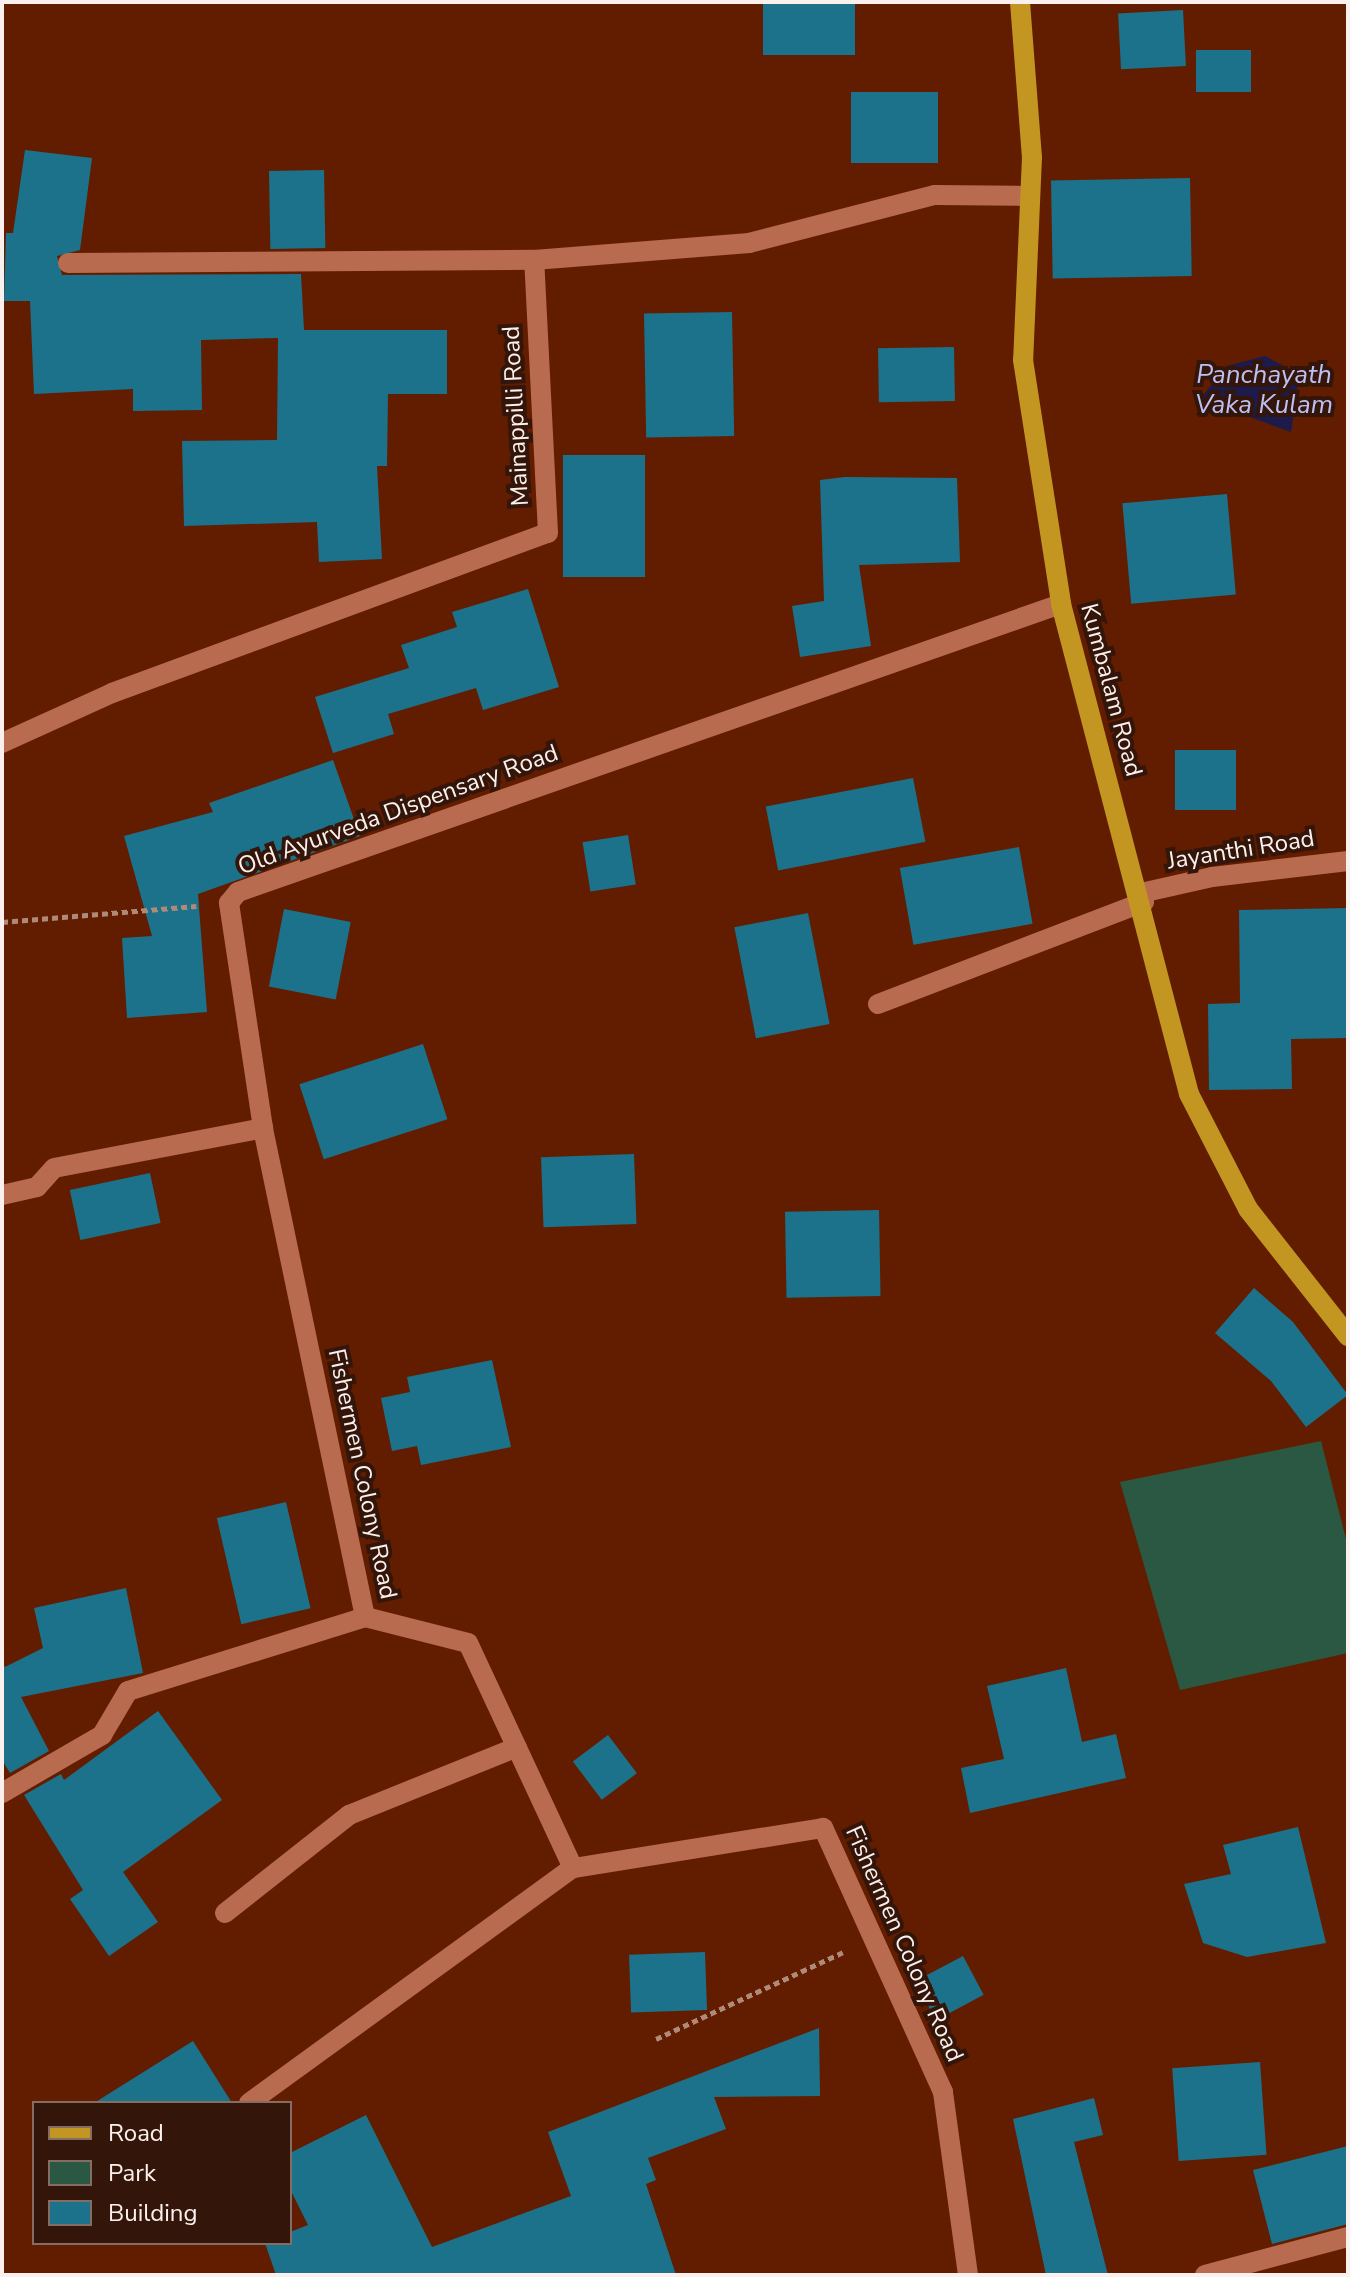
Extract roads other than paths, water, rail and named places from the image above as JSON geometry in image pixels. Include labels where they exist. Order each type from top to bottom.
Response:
[{"type":"main road","name":"Kumbalam Road","points":[[1020,2],[1032,157],[1023,360],[1061,604],[1143,898],[1189,1094],[1248,1209],[1348,1336]]},
{"type":"street","points":[[68,263],[534,260],[749,243],[935,195],[1028,196]]},
{"type":"street","name":"Mainappilli Road","points":[[2,743],[112,693],[548,533],[534,260]]},
{"type":"street","name":"Old Ayurveda Dispensary Road","points":[[263,1128],[229,903],[238,892],[1061,604]]},
{"type":"street","name":"Jayanthi Road","points":[[878,1004],[1143,898],[1348,861]]},
{"type":"street","points":[[2,1195],[37,1187],[54,1168],[263,1128]]},
{"type":"street","name":"Fishermen Colony Road","points":[[263,1128],[365,1617],[468,1643],[573,1868],[823,1828],[943,2092],[968,2275]]},
{"type":"street","points":[[2,1793],[102,1735],[128,1691],[365,1617]]},
{"type":"street","points":[[225,1913],[349,1815],[517,1747]]},
{"type":"street","points":[[252,2101],[573,1868]]},
{"type":"street","points":[[1205,2275],[1348,2237]]},
{"type":"water","name":"Panchayath Vaka Kulam","points":[[1265,356],[1299,374],[1291,432],[1200,399],[1227,366]]}]
